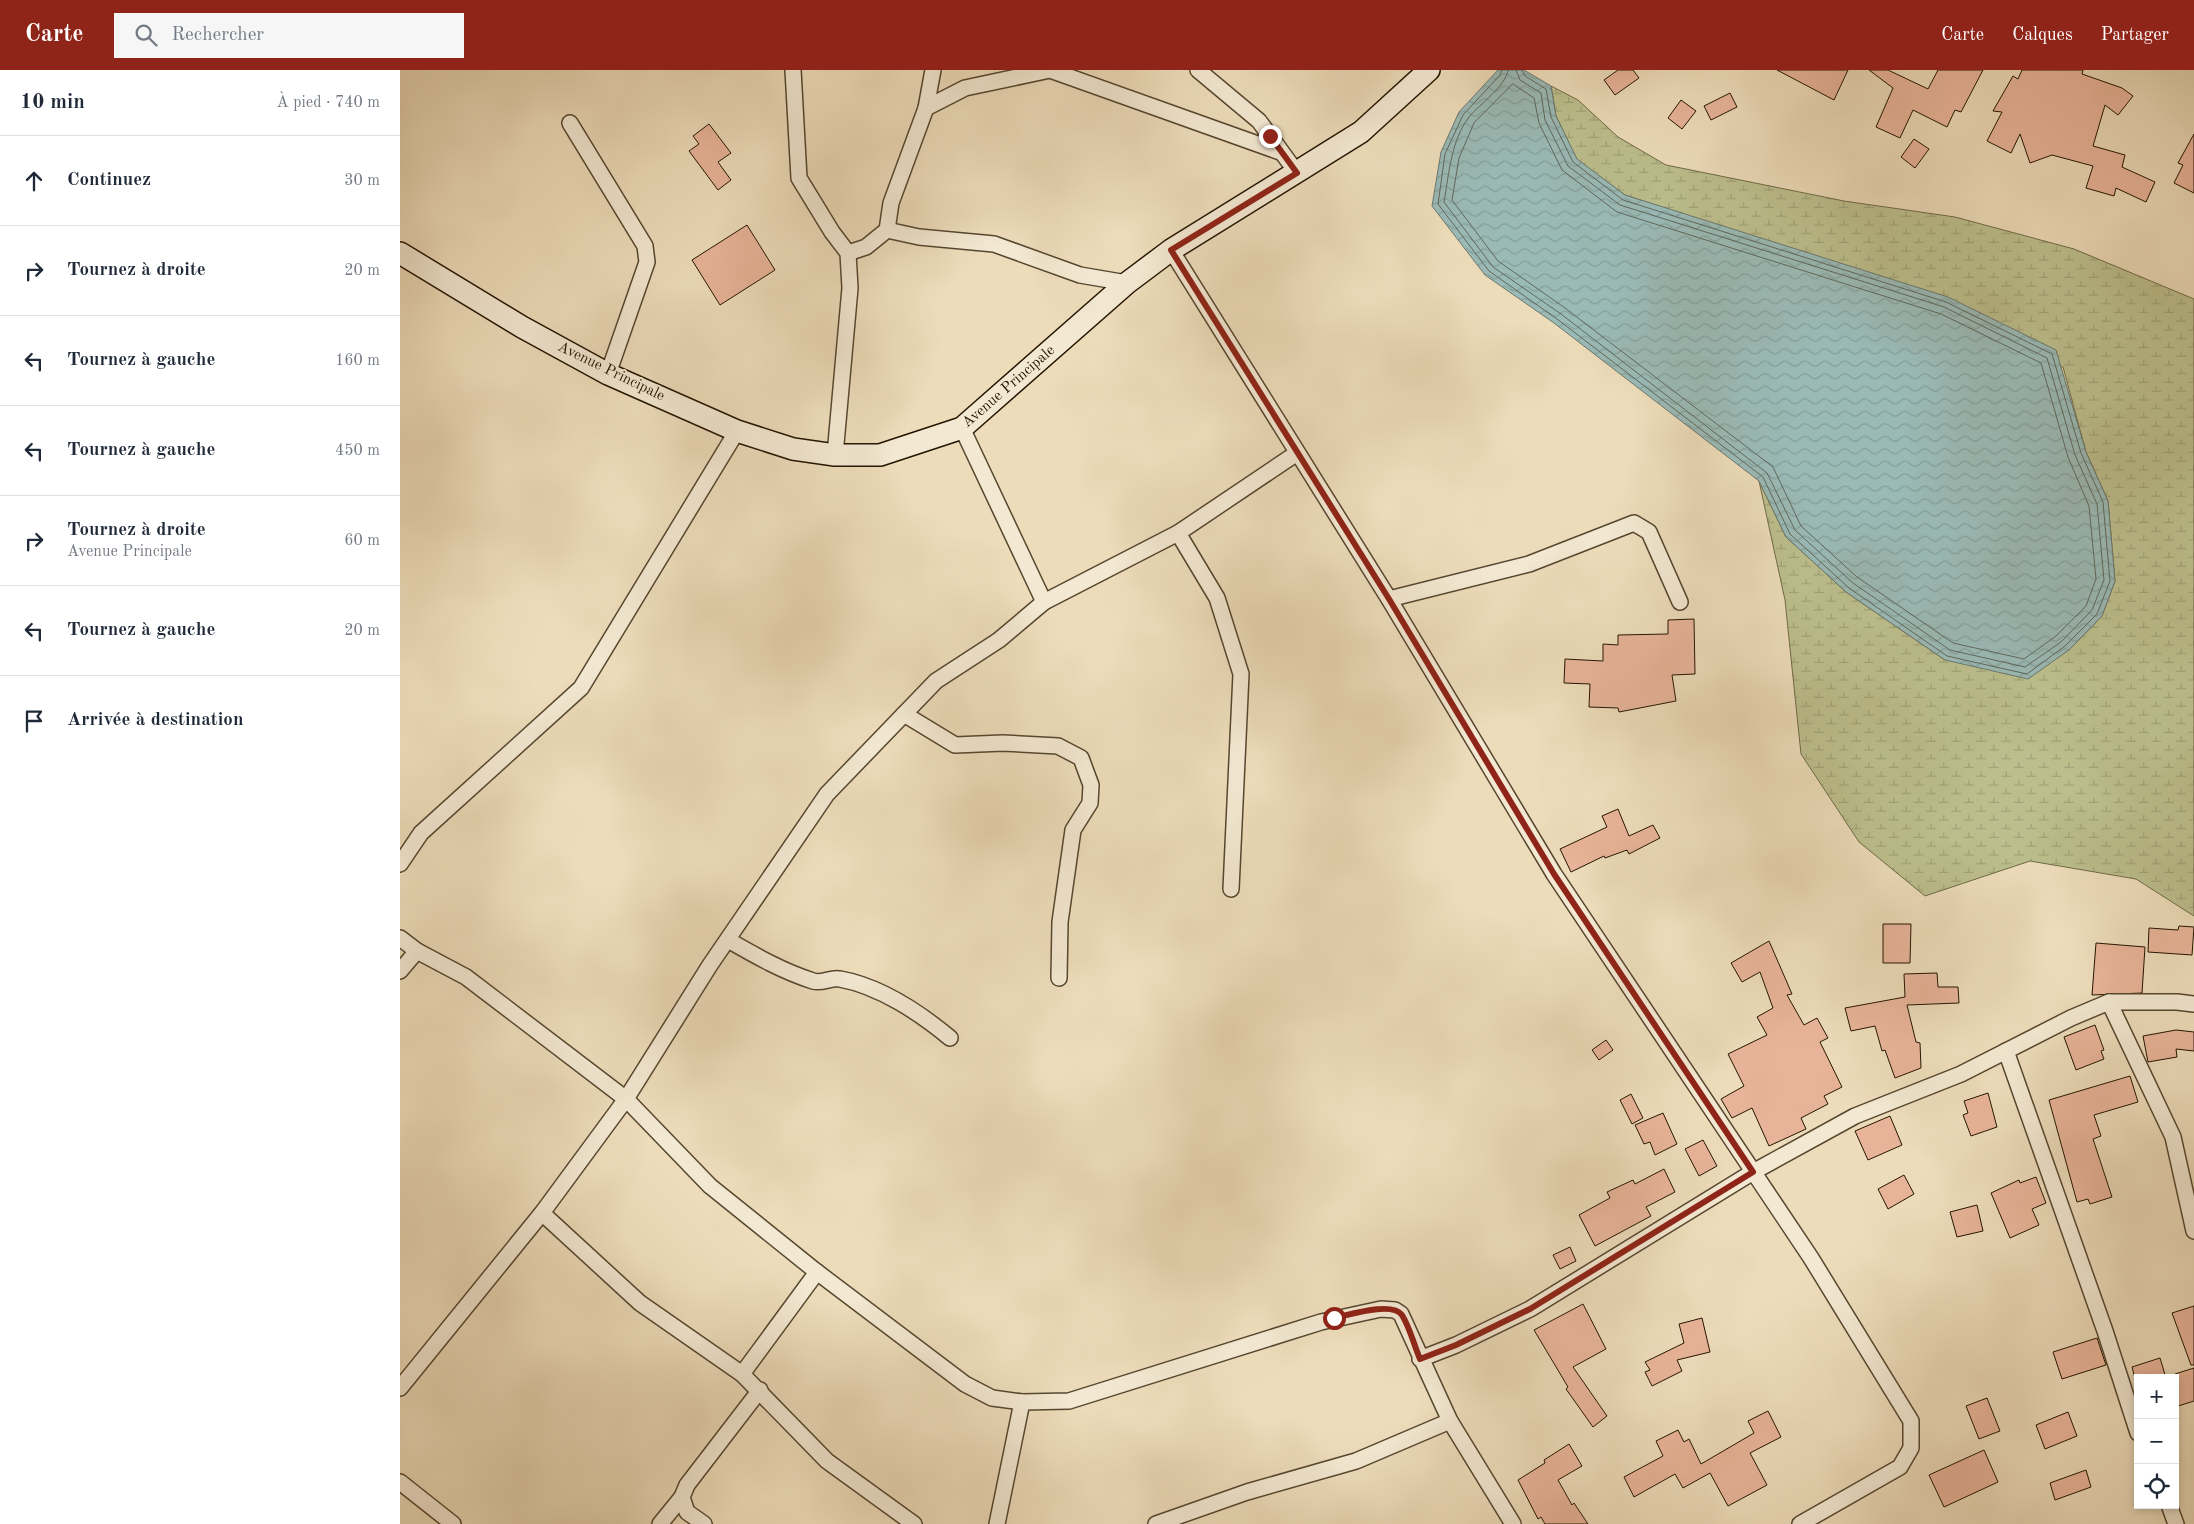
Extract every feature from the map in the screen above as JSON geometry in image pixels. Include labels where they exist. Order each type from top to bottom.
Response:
[{"type":"street","points":[[793,70],[799,178],[832,232],[848,253],[850,288],[835,455]]},
{"type":"street","points":[[848,253],[866,247],[887,230],[891,203],[926,108],[933,70]]},
{"type":"street","points":[[926,108],[965,88],[1050,70],[1280,152]]},
{"type":"street","points":[[1198,70],[1259,121],[1297,173]]},
{"type":"street","name":"Avenue Principale","points":[[400,253],[522,327],[608,374],[738,431],[793,449],[835,455],[880,455],[962,428],[1127,284],[1171,250],[1361,132],[1429,70]]},
{"type":"street","points":[[570,123],[645,246],[647,262],[608,374]]},
{"type":"street","points":[[887,230],[918,237],[994,244],[1080,275],[1127,284]]},
{"type":"street","points":[[1171,250],[1389,599],[1554,874],[1811,1258],[1911,1421],[1911,1448],[1900,1467],[1800,1524]]},
{"type":"street","points":[[962,428],[1044,602]]},
{"type":"street","points":[[400,864],[421,833],[581,688],[738,431]]},
{"type":"street","points":[[400,1388],[542,1213],[626,1099],[728,940],[827,794],[936,681],[999,640],[1044,602],[1178,533],[1297,453]]},
{"type":"street","points":[[1389,599],[1529,564],[1634,524],[1650,532],[1680,602]]},
{"type":"street","points":[[1178,533],[1217,598],[1241,674],[1231,889]]},
{"type":"street","points":[[904,714],[955,745],[1058,746],[1081,758],[1091,785],[1090,803],[1073,830],[1060,922],[1059,978]]},
{"type":"street","points":[[400,938],[417,951],[466,977],[626,1099],[710,1186],[817,1272],[965,1384],[992,1398],[1022,1402],[1069,1401],[1320,1322],[1381,1309],[1394,1310],[1401,1314],[1450,1421],[1513,1524]]},
{"type":"street","points":[[728,940],[775,968],[817,982],[838,978],[889,996],[932,1023],[950,1038]]},
{"type":"street","points":[[400,971],[417,951]]},
{"type":"street","points":[[1420,1359],[1456,1345],[1530,1309],[1753,1172],[1855,1116],[1961,1074],[2109,1002],[2177,1002],[2194,1004]]},
{"type":"street","points":[[2109,1002],[2173,1137],[2194,1232]]},
{"type":"street","points":[[2006,1051],[2105,1331],[2134,1421]]},
{"type":"street","points":[[542,1213],[640,1303],[742,1374],[760,1390],[827,1461],[914,1524]]},
{"type":"street","points":[[742,1374],[817,1272]]},
{"type":"street","points":[[660,1524],[682,1497],[687,1485],[760,1390]]},
{"type":"street","points":[[997,1524],[1022,1402]]},
{"type":"street","points":[[1156,1524],[1247,1492],[1356,1461],[1450,1421]]},
{"type":"street","points":[[400,1482],[453,1524]]},
{"type":"street","points":[[682,1497],[688,1512],[704,1524]]},
{"type":"street","points":[[2170,1509],[2176,1524]]},
{"type":"green space","points":[[1551,86],[1578,100],[1618,137],[1666,165],[1844,201],[1955,217],[2074,249],[2194,299],[2194,916],[2136,879],[2030,861],[1925,896],[1859,842],[1801,754],[1785,600],[1759,481],[1786,537],[1846,592],[1945,660],[2069,650],[2102,616],[2115,581],[2108,501],[2086,452],[2063,367],[1722,227],[1625,195],[1577,160],[1556,116]]},
{"type":"water","points":[[1498,70],[1524,70],[1551,86],[1556,116],[1577,159],[1625,195],[1948,297],[2056,350],[2086,452],[2108,501],[2115,581],[2102,616],[2069,650],[2028,679],[1945,660],[1846,592],[1786,537],[1759,481],[1554,323],[1485,275],[1432,206],[1441,152],[1459,112]]},
{"type":"building","points":[[1618,70],[1633,70],[1639,78],[1615,95],[1604,80]]},
{"type":"building","points":[[1777,70],[1848,70],[1834,100]]},
{"type":"building","points":[[1869,70],[1888,70],[1928,89],[1938,70],[1983,70],[1961,112],[1955,110],[1947,127],[1913,110],[1900,138],[1876,127],[1893,88]]},
{"type":"building","points":[[2022,70],[2083,70],[2082,74],[2122,88],[2133,96],[2118,115],[2105,105],[2093,146],[2125,155],[2122,167],[2155,182],[2146,202],[2116,188],[2114,196],[2086,188],[2093,166],[2052,155],[2030,163],[2020,134],[2011,153],[1987,141],[2002,112],[1993,111],[2013,76],[2018,79]]},
{"type":"building","points":[[1730,93],[1737,107],[1711,120],[1704,106]]},
{"type":"building","points":[[1681,100],[1696,111],[1682,129],[1668,118]]},
{"type":"building","points":[[709,124],[731,153],[718,162],[731,180],[718,190],[689,151],[699,144],[693,136]]},
{"type":"building","points":[[2194,134],[2194,193],[2174,183],[2183,165],[2178,163]]},
{"type":"building","points":[[1914,139],[1929,149],[1915,168],[1901,157]]},
{"type":"building","points":[[747,225],[775,270],[720,305],[692,260]]},
{"type":"building","points":[[1694,619],[1695,674],[1672,675],[1676,701],[1619,712],[1618,708],[1589,707],[1590,684],[1564,683],[1565,659],[1603,661],[1603,644],[1618,645],[1618,635],[1668,634],[1668,620]]},
{"type":"building","points":[[1618,809],[1629,836],[1653,825],[1660,838],[1629,854],[1627,850],[1605,858],[1604,856],[1571,872],[1560,849],[1607,827],[1602,816]]},
{"type":"building","points":[[1883,924],[1911,924],[1910,963],[1883,963]]},
{"type":"building","points":[[2179,926],[2194,927],[2192,955],[2148,952],[2149,928],[2178,930]]},
{"type":"building","points":[[1769,941],[1792,994],[1787,995],[1804,1025],[1817,1018],[1828,1038],[1820,1042],[1842,1087],[1824,1096],[1828,1104],[1801,1118],[1806,1129],[1769,1146],[1752,1108],[1732,1118],[1721,1099],[1744,1086],[1728,1054],[1767,1035],[1757,1017],[1773,1008],[1760,972],[1742,982],[1731,963]]},
{"type":"building","points":[[2096,943],[2145,947],[2142,993],[2092,995]]},
{"type":"building","points":[[1937,973],[1938,987],[1958,987],[1959,1003],[1907,1005],[1916,1042],[1920,1043],[1921,1068],[1895,1078],[1885,1050],[1882,1051],[1875,1026],[1851,1031],[1845,1008],[1905,997],[1904,974]]},
{"type":"building","points":[[2095,1025],[2104,1050],[2101,1051],[2104,1059],[2076,1070],[2064,1037]]},
{"type":"building","points":[[2176,1030],[2194,1032],[2194,1051],[2176,1049],[2177,1057],[2148,1062],[2143,1036]]},
{"type":"building","points":[[1606,1040],[1613,1050],[1599,1060],[1592,1050]]},
{"type":"building","points":[[2130,1076],[2138,1102],[2094,1115],[2101,1136],[2093,1139],[2112,1197],[2090,1204],[2088,1199],[2077,1202],[2049,1100]]},
{"type":"building","points":[[1988,1093],[1997,1127],[1971,1136],[1963,1115],[1968,1113],[1964,1101]]},
{"type":"building","points":[[1631,1094],[1643,1118],[1632,1124],[1620,1100]]},
{"type":"building","points":[[1663,1113],[1677,1144],[1655,1155],[1650,1142],[1644,1144],[1635,1125]]},
{"type":"building","points":[[1890,1116],[1902,1145],[1868,1160],[1855,1131]]},
{"type":"building","points":[[1703,1140],[1717,1166],[1699,1176],[1685,1149]]},
{"type":"building","points":[[1664,1169],[1675,1192],[1646,1207],[1651,1216],[1595,1246],[1579,1215],[1610,1198],[1607,1192],[1633,1180],[1635,1184]]},
{"type":"building","points":[[1904,1175],[1914,1194],[1888,1209],[1878,1189]]},
{"type":"building","points":[[2036,1177],[2046,1203],[2032,1209],[2039,1225],[2010,1238],[1991,1193],[2019,1180],[2020,1183]]},
{"type":"building","points":[[1977,1205],[1983,1231],[1957,1237],[1950,1212]]},
{"type":"building","points":[[1570,1247],[1576,1261],[1560,1269],[1553,1255]]},
{"type":"building","points":[[1583,1304],[1606,1349],[1573,1367],[1607,1416],[1593,1427],[1566,1389],[1568,1387],[1534,1330]]},
{"type":"building","points":[[2194,1306],[2194,1365],[2191,1365],[2172,1313]]},
{"type":"building","points":[[1702,1318],[1710,1352],[1677,1360],[1682,1371],[1652,1386],[1645,1372],[1650,1370],[1645,1362],[1684,1343],[1679,1324]]},
{"type":"building","points":[[2097,1338],[2106,1365],[2062,1379],[2053,1352]]},
{"type":"building","points":[[2160,1358],[2165,1374],[2134,1374],[2132,1367]]},
{"type":"building","points":[[2194,1368],[2194,1401],[2179,1406],[2179,1374],[2175,1374]]},
{"type":"building","points":[[1987,1398],[2000,1431],[1979,1439],[1966,1406]]},
{"type":"building","points":[[1768,1411],[1781,1437],[1750,1453],[1767,1485],[1728,1506],[1710,1473],[1683,1488],[1675,1474],[1634,1497],[1624,1477],[1663,1456],[1656,1441],[1678,1430],[1684,1442],[1689,1439],[1701,1464],[1754,1433],[1748,1421]]},
{"type":"building","points":[[2068,1412],[2077,1436],[2045,1449],[2036,1425]]},
{"type":"building","points":[[1569,1444],[1582,1466],[1558,1480],[1572,1505],[1574,1503],[1588,1524],[1545,1524],[1541,1517],[1538,1519],[1518,1480],[1545,1463],[1544,1460]]},
{"type":"building","points":[[1984,1450],[1998,1482],[1944,1507],[1929,1475]]},
{"type":"building","points":[[2086,1470],[2091,1487],[2055,1500],[2050,1483]]},
{"type":"route","points":[[1270,136],[1297,173],[1171,250],[1389,599],[1554,874],[1632,988],[1753,1172],[1530,1309],[1441,1352],[1420,1359],[1401,1314],[1394,1310],[1381,1309],[1334,1318]]}]
